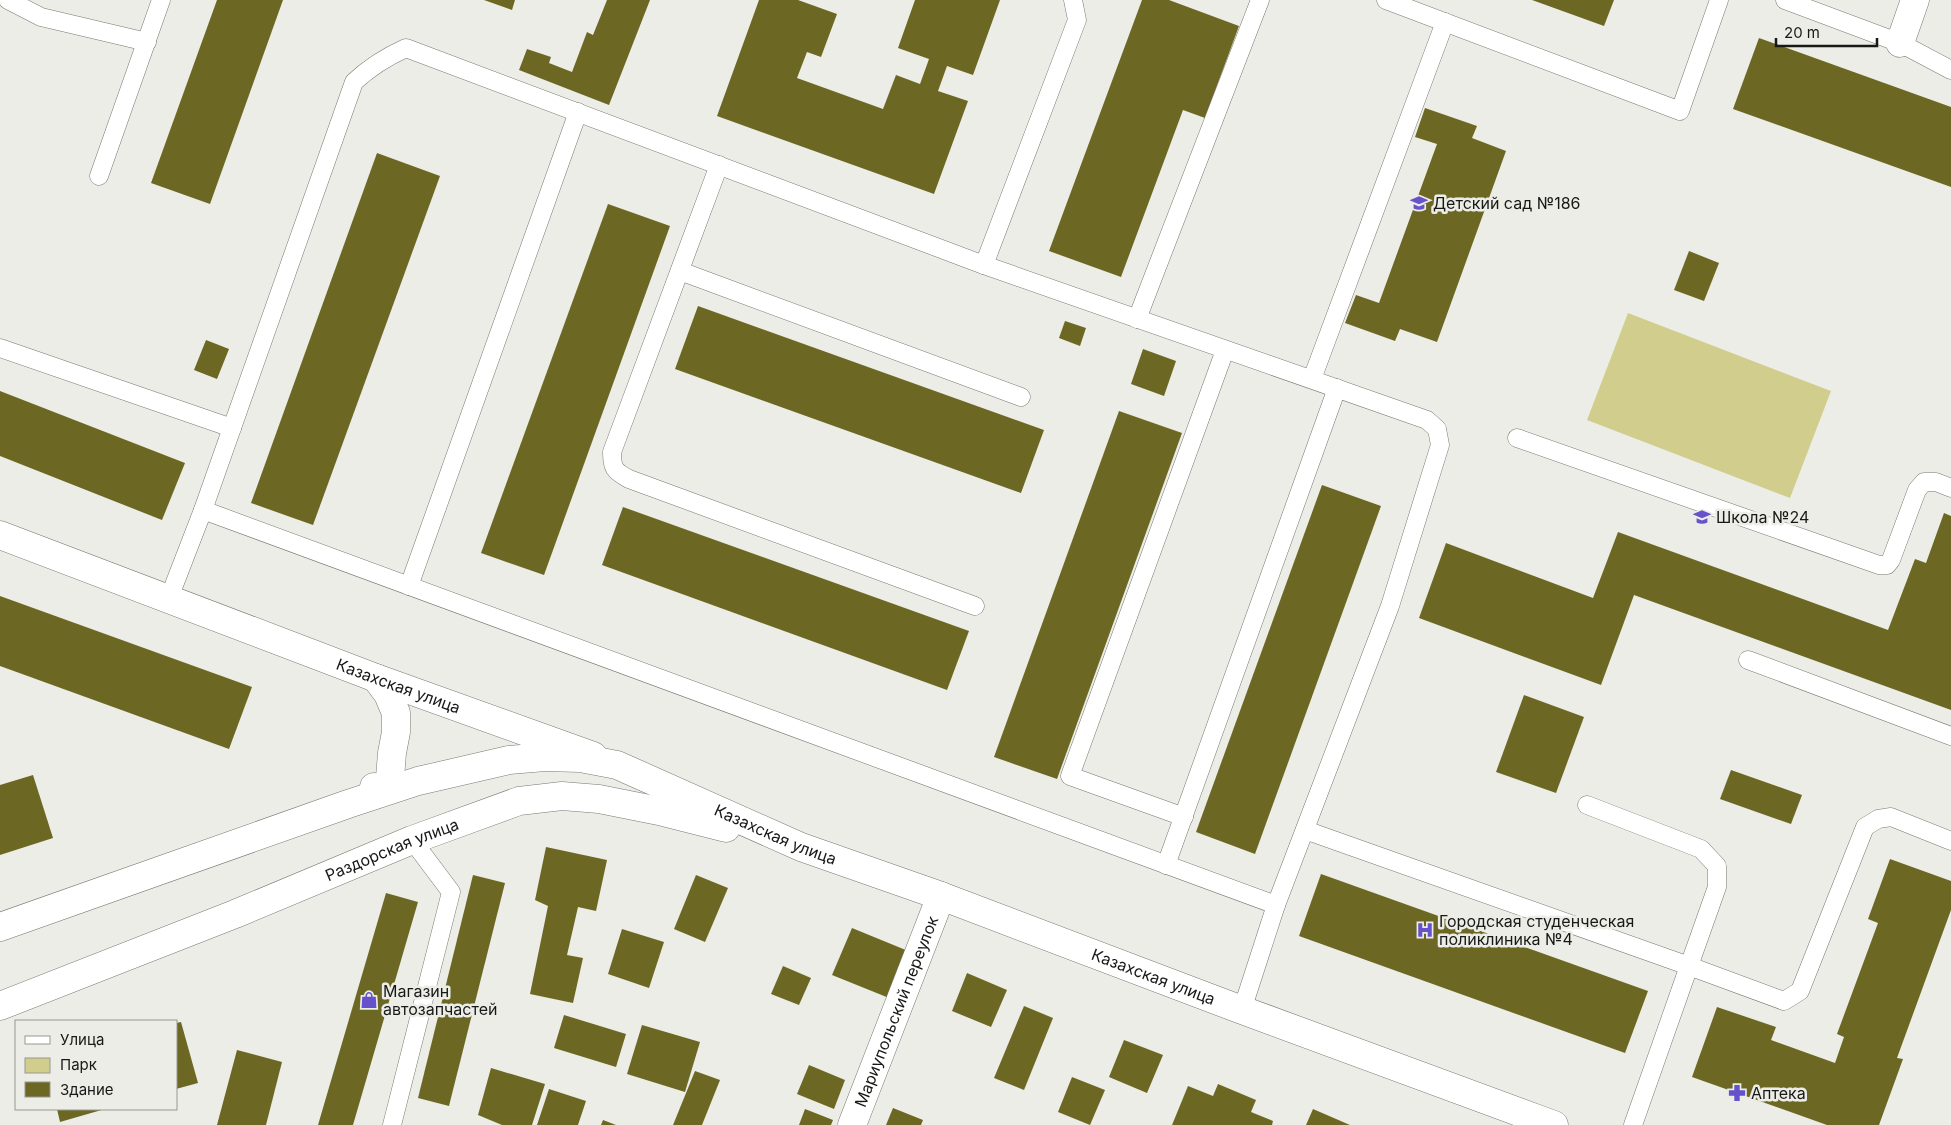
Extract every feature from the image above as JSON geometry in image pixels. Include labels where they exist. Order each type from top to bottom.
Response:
[{"type":"main road","points":[[1900,44],[1915,0]]},
{"type":"main road","name":"Казахская улица","points":[[0,535],[376,678],[617,765],[800,847],[941,896],[1554,1125]]},
{"type":"main road","points":[[376,678],[388,694],[396,713],[396,732],[389,790]]},
{"type":"main road","points":[[0,927],[389,790],[464,769],[509,760],[545,757],[580,758],[617,765]]},
{"type":"main road","name":"Раздорская улица","points":[[0,1006],[235,914],[412,840],[518,801],[562,796],[600,799],[659,811],[800,847]]},
{"type":"main road","name":"Мариупольский переулок","points":[[852,1125],[941,896]]},
{"type":"lane","points":[[8,0],[41,17],[146,42]]},
{"type":"lane","points":[[99,176],[161,0]]},
{"type":"lane","points":[[984,265],[1077,20],[1073,0]]},
{"type":"lane","points":[[1137,319],[1260,0]]},
{"type":"lane","points":[[1386,0],[1680,111],[1719,0]]},
{"type":"lane","points":[[1785,0],[1900,44],[1951,70]]},
{"type":"lane","points":[[1312,379],[1445,22]]},
{"type":"lane","points":[[169,598],[203,510],[354,82],[386,56],[406,48],[984,265],[1427,420],[1437,429],[1440,445],[1390,606],[1276,905],[1242,1010]]},
{"type":"lane","points":[[409,586],[578,112]]},
{"type":"lane","points":[[719,165],[612,452],[612,464],[618,473],[638,482],[975,606]]},
{"type":"lane","points":[[680,270],[1021,397]]},
{"type":"lane","points":[[0,348],[232,428]]},
{"type":"lane","points":[[1184,817],[1070,776],[1225,350]]},
{"type":"lane","points":[[1166,865],[1337,388]]},
{"type":"lane","points":[[1517,438],[1879,565],[1887,565],[1891,560],[1917,490],[1924,482],[1936,482],[1951,488]]},
{"type":"lane","points":[[203,510],[1276,905]]},
{"type":"lane","points":[[1748,660],[1951,736]]},
{"type":"lane","points":[[1587,805],[1701,849],[1717,866],[1717,887],[1633,1125]]},
{"type":"lane","points":[[1305,830],[1784,1001],[1800,992],[1865,827],[1878,819],[1891,817],[1951,841]]},
{"type":"lane","points":[[392,1125],[451,892],[412,840]]},
{"type":"green space","points":[[1628,313],[1831,391],[1790,498],[1587,420]]},
{"type":"building","points":[[217,0],[283,0],[210,204],[151,183]]},
{"type":"building","points":[[484,0],[515,0],[512,10]]},
{"type":"building","points":[[607,0],[650,0],[609,105],[519,70],[527,49],[551,57],[549,63],[572,72],[587,32],[593,35]]},
{"type":"building","points":[[759,0],[798,0],[837,14],[821,57],[807,52],[797,78],[883,109],[896,75],[920,84],[929,59],[898,48],[915,0],[1000,0],[973,75],[947,66],[938,91],[968,101],[934,194],[717,116]]},
{"type":"building","points":[[1142,0],[1169,0],[1239,26],[1205,118],[1183,110],[1121,277],[1049,251]]},
{"type":"building","points":[[1532,0],[1614,0],[1604,26]]},
{"type":"building","points":[[1759,38],[1951,107],[1951,187],[1733,109]]},
{"type":"building","points":[[1425,108],[1477,126],[1472,138],[1506,151],[1437,342],[1400,329],[1395,341],[1345,323],[1356,295],[1379,303],[1437,144],[1415,137]]},
{"type":"building","points":[[377,153],[440,176],[313,525],[251,503]]},
{"type":"building","points":[[608,204],[670,226],[544,575],[481,553]]},
{"type":"building","points":[[1689,251],[1719,263],[1704,301],[1674,290]]},
{"type":"building","points":[[698,306],[1044,430],[1021,493],[675,369]]},
{"type":"building","points":[[1065,321],[1086,328],[1080,346],[1059,338]]},
{"type":"building","points":[[206,340],[229,349],[217,379],[194,370]]},
{"type":"building","points":[[1143,349],[1176,361],[1164,396],[1131,384]]},
{"type":"building","points":[[0,391],[185,463],[162,520],[0,456]]},
{"type":"building","points":[[1119,411],[1182,433],[1057,779],[994,757]]},
{"type":"building","points":[[1322,485],[1381,506],[1255,854],[1196,832]]},
{"type":"building","points":[[623,507],[969,631],[947,690],[602,565]]},
{"type":"building","points":[[1944,513],[1951,516],[1951,710],[1634,595],[1601,685],[1419,618],[1446,543],[1593,598],[1618,532],[1888,630],[1915,559],[1926,563]]},
{"type":"building","points":[[0,596],[252,687],[229,749],[0,666]]},
{"type":"building","points":[[1524,695],[1584,717],[1556,793],[1496,772]]},
{"type":"building","points":[[1731,770],[1802,795],[1791,824],[1720,799]]},
{"type":"building","points":[[33,775],[53,838],[0,855],[0,785]]},
{"type":"building","points":[[546,847],[607,860],[596,911],[578,907],[567,955],[583,958],[573,1003],[530,994],[548,906],[535,900]]},
{"type":"building","points":[[1890,859],[1951,881],[1951,910],[1897,1058],[1903,1059],[1879,1125],[1827,1125],[1692,1077],[1717,1007],[1776,1027],[1771,1040],[1835,1063],[1844,1037],[1837,1034],[1878,923],[1868,919]]},
{"type":"building","points":[[1321,874],[1648,991],[1625,1053],[1299,936]]},
{"type":"building","points":[[473,875],[505,883],[449,1106],[418,1098]]},
{"type":"building","points":[[696,875],[728,888],[705,942],[674,929]]},
{"type":"building","points":[[386,893],[418,902],[353,1125],[318,1125]]},
{"type":"building","points":[[852,928],[913,953],[894,1000],[832,975]]},
{"type":"building","points":[[622,929],[664,942],[649,988],[608,974]]},
{"type":"building","points":[[783,966],[811,978],[799,1005],[771,994]]},
{"type":"building","points":[[967,973],[1007,990],[991,1027],[952,1011]]},
{"type":"building","points":[[1024,1006],[1053,1018],[1024,1090],[994,1078]]},
{"type":"building","points":[[564,1015],[626,1034],[616,1067],[554,1048]]},
{"type":"building","points":[[181,1022],[198,1083],[178,1088],[178,1023]]},
{"type":"building","points":[[642,1025],[700,1042],[685,1092],[627,1074]]},
{"type":"building","points":[[1124,1040],[1163,1055],[1147,1093],[1109,1077]]},
{"type":"building","points":[[237,1050],[282,1062],[266,1125],[217,1125]]},
{"type":"building","points":[[809,1065],[845,1080],[834,1109],[797,1094]]},
{"type":"building","points":[[491,1068],[545,1084],[532,1125],[502,1125],[478,1115]]},
{"type":"building","points":[[695,1071],[720,1080],[702,1125],[673,1125]]},
{"type":"building","points":[[1072,1077],[1105,1090],[1090,1125],[1058,1112]]},
{"type":"building","points":[[1218,1084],[1256,1100],[1251,1112],[1273,1121],[1272,1125],[1172,1125],[1188,1086],[1213,1096]]},
{"type":"building","points":[[549,1089],[586,1101],[578,1125],[537,1125]]},
{"type":"building","points":[[893,1108],[923,1120],[921,1125],[886,1125]]},
{"type":"building","points":[[805,1109],[833,1120],[831,1125],[799,1125]]},
{"type":"building","points":[[1313,1109],[1350,1125],[1306,1125]]},
{"type":"building","points":[[57,1110],[102,1110],[60,1122]]},
{"type":"building","points":[[603,1120],[616,1125],[601,1125]]},
{"type":"place","name":"Детский сад №186","points":[[1419,203]]},
{"type":"place","name":"Школа №24","points":[[1702,517]]},
{"type":"place","name":"Городская студенческая поликлиника №4","points":[[1425,930]]},
{"type":"place","name":"Магазин автозапчастей","points":[[369,1000]]},
{"type":"place","name":"Аптека","points":[[1737,1093]]}]
